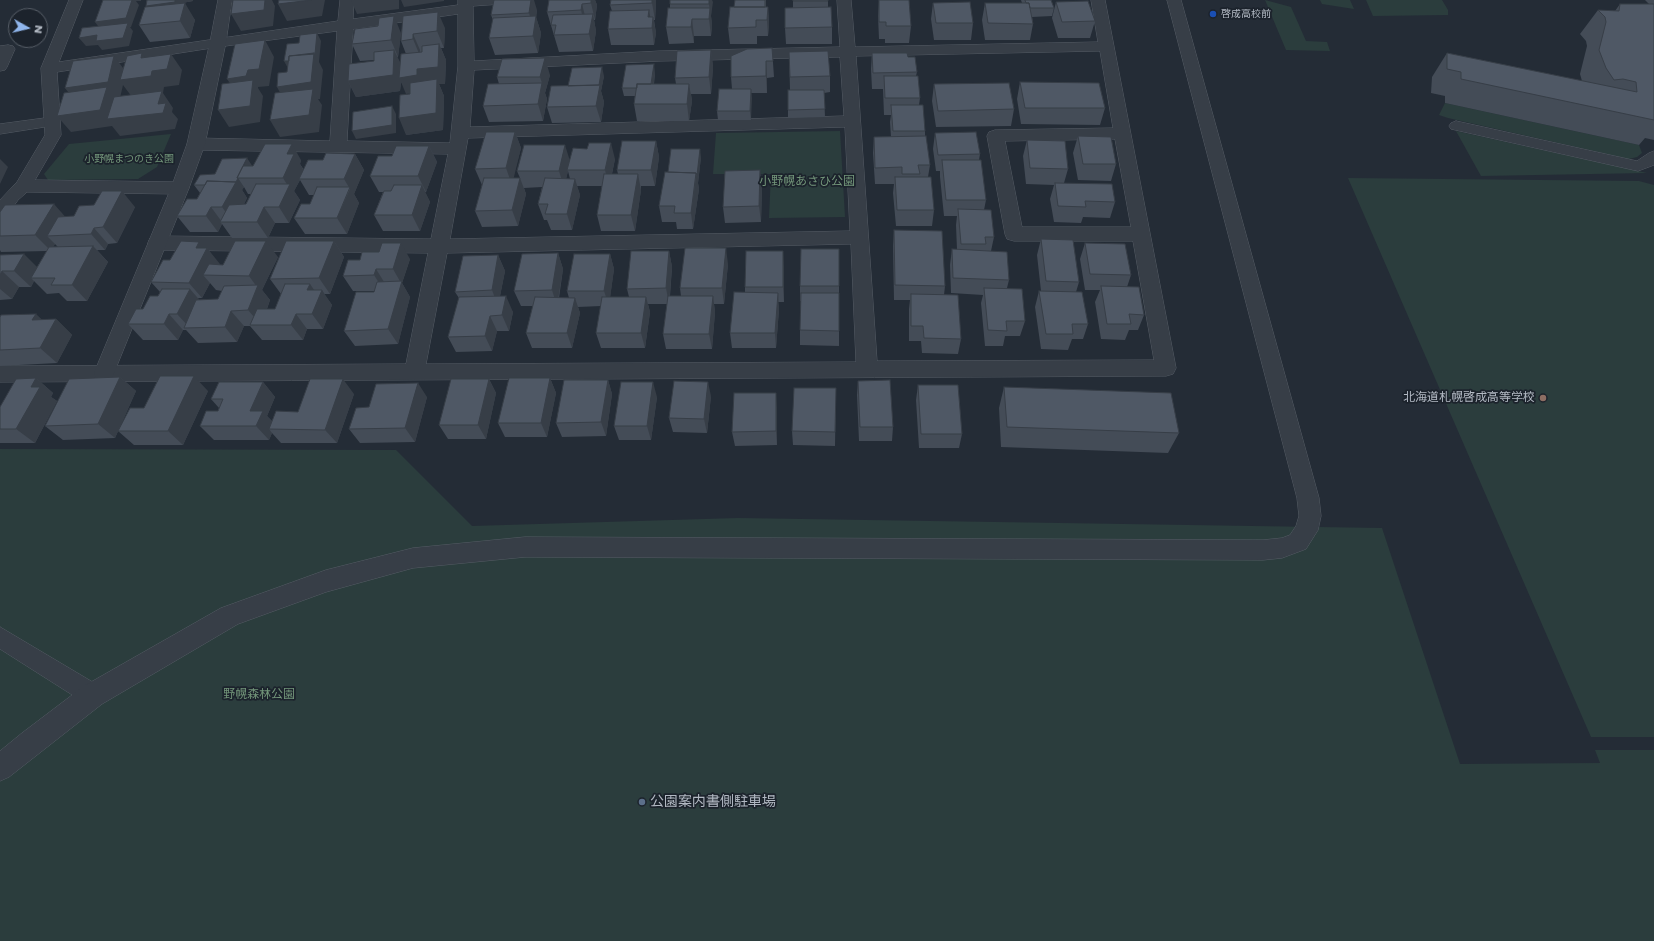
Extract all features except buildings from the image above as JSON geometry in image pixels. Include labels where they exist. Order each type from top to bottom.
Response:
[{"type":"street","points":[[0,213],[12,193],[53,135],[49,68],[76,0]]},
{"type":"street","points":[[104,373],[180,188],[196,144],[218,42],[224,0]]},
{"type":"street","points":[[338,146],[347,0]]},
{"type":"street","points":[[49,68],[346,24],[465,4],[501,0]]},
{"type":"street","points":[[844,0],[853,121],[867,369]]},
{"type":"street","points":[[0,374],[414,370],[1166,368],[1124,133],[1098,0]]},
{"type":"street","points":[[0,768],[31,742],[93,695],[230,616],[326,580],[370,568],[450,552],[525,547],[1263,550],[1282,548],[1298,542],[1307,530],[1310,516],[1308,498],[1174,0]]},
{"type":"street","points":[[414,370],[440,246],[459,141],[466,66],[465,4]]},
{"type":"street","points":[[466,66],[660,56],[1107,46]]},
{"type":"street","points":[[196,144],[338,146],[853,121]]},
{"type":"street","points":[[1124,133],[995,136],[1014,234],[1141,234]]},
{"type":"street","points":[[12,193],[180,188]]},
{"type":"street","points":[[157,243],[440,246],[860,237]]},
{"type":"lane","points":[[0,50],[8,50],[0,67]]},
{"type":"lane","points":[[0,129],[52,122]]},
{"type":"lane","points":[[1456,126],[1654,169]]},
{"type":"lane","points":[[1638,166],[1647,163],[1654,156]]},
{"type":"lane","points":[[0,637],[93,695]]},
{"type":"green space","points":[[1265,0],[1291,7],[1306,41],[1327,42],[1330,51],[1286,50]]},
{"type":"green space","points":[[1320,0],[1350,0],[1354,9],[1322,4]]},
{"type":"green space","points":[[1366,0],[1442,0],[1448,10],[1448,15],[1373,16]]},
{"type":"green space","points":[[1445,103],[1639,145],[1642,153],[1637,157],[1629,159],[1448,118],[1439,115]]},
{"type":"green space","name":"小野幌あさひ公園","points":[[840,131],[845,217],[769,218],[771,174],[713,174],[716,133]]},
{"type":"green space","points":[[1456,131],[1647,173],[1481,176]]},
{"type":"green space","name":"小野幌まつのき公園","points":[[171,134],[157,167],[138,179],[48,180],[44,174],[69,144]]},
{"type":"green space","points":[[1348,178],[1639,181],[1654,185],[1654,737],[1591,737]]},
{"type":"green space","name":"野幌森林公園","points":[[0,449],[396,450],[472,526],[738,518],[1382,528],[1460,764],[1600,763],[1595,750],[1654,750],[1654,941],[0,941]]},
{"type":"place","name":"啓成高校前","points":[[1213,14]]},
{"type":"place","name":"北海道札幌啓成高等学校","points":[[1543,398]]},
{"type":"place","name":"公園案内書側駐車場","points":[[642,802]]}]
